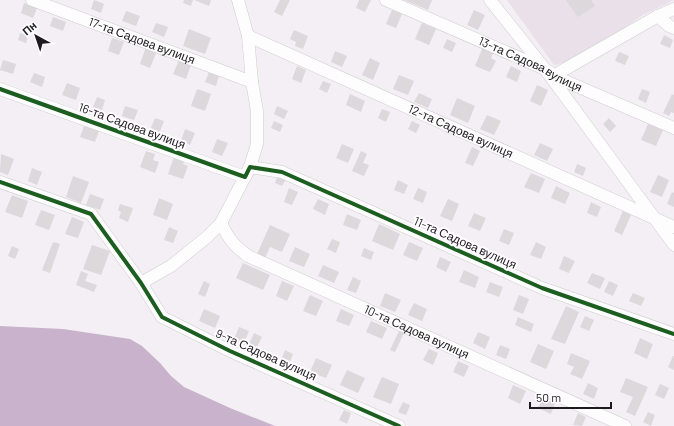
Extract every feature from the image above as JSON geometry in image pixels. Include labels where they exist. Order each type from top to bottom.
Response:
[{"type":"street","name":"17-та Садова вулиця","points":[[32,0],[252,82]]},
{"type":"street","points":[[141,283],[171,266],[207,237],[221,223],[248,172],[257,144],[257,111],[252,82],[248,36],[238,0]]},
{"type":"street","name":"13-та Садова вулиця","points":[[386,0],[545,68],[558,78],[674,128]]},
{"type":"street","points":[[490,0],[545,68],[674,245]]},
{"type":"street","points":[[558,78],[560,72],[658,16],[674,9]]},
{"type":"street","points":[[658,16],[669,26],[674,28]]},
{"type":"street","name":"12-та Садова вулиця","points":[[248,36],[674,227]]},
{"type":"street","name":"16-та Садова вулиця","points":[[0,89],[248,172]]},
{"type":"street","name":"11-та Садова вулиця","points":[[248,172],[282,172],[542,288],[674,334]]},
{"type":"street","name":"9-та Садова вулиця","points":[[0,182],[91,214],[141,283],[162,317],[230,351],[399,426]]},
{"type":"street","name":"10-та Садова вулиця","points":[[221,223],[235,247],[248,256],[625,426]]},
{"type":"shaded area","points":[[507,0],[674,0],[643,15],[579,59],[554,65]]},
{"type":"shaded area","points":[[0,326],[63,329],[130,339],[142,346],[171,376],[184,387],[275,426],[0,426]]},
{"type":"building","points":[[94,0],[104,4],[101,13],[91,9]]},
{"type":"building","points":[[184,0],[193,0],[191,6],[183,3]]},
{"type":"building","points":[[194,0],[211,0],[209,6]]},
{"type":"building","points":[[280,0],[290,0],[282,16],[274,12]]},
{"type":"building","points":[[359,0],[371,0],[365,12],[356,8]]},
{"type":"building","points":[[404,0],[432,0],[428,10]]},
{"type":"building","points":[[566,0],[591,0],[595,6],[578,17]]},
{"type":"building","points":[[24,3],[37,8],[33,18],[21,13]]},
{"type":"building","points":[[392,10],[402,14],[396,28],[386,24]]},
{"type":"building","points":[[474,10],[485,15],[478,30],[467,25]]},
{"type":"building","points":[[126,11],[140,16],[136,26],[122,21]]},
{"type":"building","points":[[53,17],[66,22],[63,31],[50,26]]},
{"type":"building","points":[[156,23],[168,27],[164,37],[152,32]]},
{"type":"building","points":[[422,23],[436,29],[429,45],[415,39]]},
{"type":"building","points":[[189,29],[211,38],[205,54],[183,46]]},
{"type":"building","points":[[294,30],[308,36],[303,49],[295,46],[296,42],[290,39]]},
{"type":"building","points":[[20,33],[28,36],[26,43],[18,40]]},
{"type":"building","points":[[664,35],[673,40],[670,48],[660,44]]},
{"type":"building","points":[[112,38],[124,42],[119,55],[108,51]]},
{"type":"building","points":[[447,39],[456,43],[452,52],[443,48]]},
{"type":"building","points":[[146,47],[157,51],[150,68],[140,64]]},
{"type":"building","points":[[483,47],[494,52],[491,58],[496,61],[490,72],[475,66]]},
{"type":"building","points":[[335,51],[347,56],[342,67],[331,62]]},
{"type":"building","points":[[619,52],[629,56],[625,65],[615,61]]},
{"type":"building","points":[[370,58],[380,63],[373,80],[362,75]]},
{"type":"building","points":[[3,60],[16,64],[13,74],[0,70]]},
{"type":"building","points":[[179,60],[191,65],[186,79],[173,74]]},
{"type":"building","points":[[297,66],[306,70],[301,83],[292,79]]},
{"type":"building","points":[[511,66],[521,71],[517,82],[506,77]]},
{"type":"building","points":[[209,72],[219,76],[216,86],[205,82]]},
{"type":"building","points":[[34,73],[45,77],[42,87],[30,82]]},
{"type":"building","points":[[399,75],[414,81],[408,95],[393,89]]},
{"type":"building","points":[[323,81],[331,84],[327,93],[319,89]]},
{"type":"building","points":[[67,83],[80,88],[76,100],[62,95]]},
{"type":"building","points":[[537,85],[548,90],[541,106],[530,101]]},
{"type":"building","points":[[197,89],[211,94],[205,111],[191,106]]},
{"type":"building","points":[[642,89],[650,92],[646,103],[638,99]]},
{"type":"building","points":[[419,93],[432,99],[428,108],[414,102]]},
{"type":"building","points":[[350,94],[365,101],[361,112],[346,105]]},
{"type":"building","points":[[672,94],[674,95],[674,113],[671,112],[669,116],[663,113]]},
{"type":"building","points":[[97,97],[105,100],[102,110],[93,107]]},
{"type":"building","points":[[457,98],[475,106],[468,123],[450,115]]},
{"type":"building","points":[[125,106],[138,110],[134,120],[122,116]]},
{"type":"building","points":[[277,106],[288,111],[284,119],[274,114]]},
{"type":"building","points":[[382,109],[390,112],[386,122],[378,118]]},
{"type":"building","points":[[487,115],[501,121],[494,135],[480,129]]},
{"type":"building","points":[[155,118],[164,121],[159,134],[150,130]]},
{"type":"building","points":[[609,118],[616,126],[610,132],[603,124]]},
{"type":"building","points":[[274,121],[283,125],[280,132],[271,128]]},
{"type":"building","points":[[412,121],[420,125],[416,133],[408,129]]},
{"type":"building","points":[[85,123],[97,127],[95,130],[99,131],[95,142],[80,137]]},
{"type":"building","points":[[648,124],[663,130],[656,146],[641,140]]},
{"type":"building","points":[[185,129],[195,133],[190,145],[181,141]]},
{"type":"building","points":[[217,139],[228,143],[222,156],[212,152]]},
{"type":"building","points":[[540,143],[553,149],[547,161],[534,155]]},
{"type":"building","points":[[342,144],[354,149],[348,163],[336,158]]},
{"type":"building","points":[[472,147],[480,151],[473,166],[465,163]]},
{"type":"building","points":[[146,151],[155,154],[153,160],[159,162],[155,173],[140,167]]},
{"type":"building","points":[[361,151],[367,154],[363,163],[369,165],[364,176],[352,171]]},
{"type":"building","points":[[1,154],[14,159],[8,175],[0,172]]},
{"type":"building","points":[[174,157],[184,161],[183,164],[188,166],[183,179],[168,174]]},
{"type":"building","points":[[577,164],[586,168],[583,176],[574,172]]},
{"type":"building","points":[[32,168],[42,172],[37,185],[28,181]]},
{"type":"building","points":[[531,173],[545,179],[539,193],[524,187]]},
{"type":"building","points":[[278,175],[286,179],[282,186],[275,183]]},
{"type":"building","points":[[658,175],[669,180],[662,197],[650,192]]},
{"type":"building","points":[[73,176],[89,182],[81,203],[66,197]]},
{"type":"building","points":[[398,180],[408,185],[404,194],[394,190]]},
{"type":"building","points":[[556,186],[570,193],[565,204],[551,198]]},
{"type":"building","points":[[289,188],[298,192],[292,205],[284,202]]},
{"type":"building","points":[[418,188],[427,192],[423,203],[413,199]]},
{"type":"building","points":[[672,192],[674,193],[674,207],[667,204]]},
{"type":"building","points":[[90,194],[104,199],[100,210],[86,205]]},
{"type":"building","points":[[12,195],[28,201],[22,218],[5,212]]},
{"type":"building","points":[[159,198],[173,204],[167,220],[153,215]]},
{"type":"building","points":[[318,199],[329,204],[325,215],[313,209]]},
{"type":"building","points":[[448,199],[459,204],[452,221],[440,216]]},
{"type":"building","points":[[591,202],[601,207],[597,217],[587,213]]},
{"type":"building","points":[[120,204],[133,208],[128,222],[119,218],[121,212],[118,210]]},
{"type":"building","points":[[41,210],[55,215],[49,230],[35,225]]},
{"type":"building","points":[[623,211],[631,215],[622,235],[614,231]]},
{"type":"building","points":[[474,213],[486,218],[480,231],[468,226]]},
{"type":"building","points":[[347,214],[361,220],[357,230],[343,225]]},
{"type":"building","points":[[72,217],[84,222],[78,238],[65,234]]},
{"type":"building","points":[[379,224],[400,234],[393,250],[372,241]]},
{"type":"building","points":[[270,225],[290,234],[282,252],[270,247],[265,258],[257,254]]},
{"type":"building","points":[[169,227],[178,231],[173,243],[164,240]]},
{"type":"building","points":[[504,229],[514,233],[509,245],[499,241]]},
{"type":"building","points":[[332,239],[340,242],[336,253],[327,249]]},
{"type":"building","points":[[53,242],[60,244],[50,273],[42,270]]},
{"type":"building","points":[[409,242],[423,248],[417,261],[403,255]]},
{"type":"building","points":[[536,242],[546,247],[541,259],[530,255]]},
{"type":"building","points":[[92,245],[110,251],[101,275],[83,269]]},
{"type":"building","points":[[12,246],[19,249],[15,259],[8,256]]},
{"type":"building","points":[[295,247],[310,254],[304,267],[289,261]]},
{"type":"building","points":[[364,248],[374,252],[371,260],[361,256]]},
{"type":"building","points":[[564,256],[575,261],[569,273],[559,269]]},
{"type":"building","points":[[440,257],[451,262],[446,272],[436,267]]},
{"type":"building","points":[[243,263],[270,275],[263,290],[236,278]]},
{"type":"building","points":[[323,265],[339,272],[334,283],[318,276]]},
{"type":"building","points":[[464,270],[479,277],[475,288],[459,282]]},
{"type":"building","points":[[81,271],[88,274],[85,281],[97,285],[94,292],[76,285]]},
{"type":"building","points":[[592,273],[605,278],[600,289],[587,283]]},
{"type":"building","points":[[353,277],[361,281],[356,293],[347,290]]},
{"type":"building","points":[[204,281],[210,284],[205,297],[198,294]]},
{"type":"building","points":[[282,281],[294,286],[287,301],[276,296]]},
{"type":"building","points":[[609,281],[618,285],[613,296],[604,292]]},
{"type":"building","points":[[490,282],[503,287],[499,297],[486,292]]},
{"type":"building","points":[[385,293],[401,300],[395,312],[380,306]]},
{"type":"building","points":[[633,293],[645,298],[641,306],[629,301]]},
{"type":"building","points":[[310,295],[323,301],[316,316],[303,311]]},
{"type":"building","points":[[519,295],[529,299],[523,314],[513,310]]},
{"type":"building","points":[[414,303],[427,309],[422,321],[408,315]]},
{"type":"building","points":[[566,306],[579,312],[565,344],[551,339]]},
{"type":"building","points":[[204,309],[220,316],[215,328],[199,321]]},
{"type":"building","points":[[341,309],[354,315],[349,326],[336,321]]},
{"type":"building","points":[[585,316],[594,320],[589,331],[580,327]]},
{"type":"building","points":[[518,317],[534,324],[531,332],[515,325]]},
{"type":"building","points":[[371,321],[387,328],[382,339],[366,332]]},
{"type":"building","points":[[239,327],[249,331],[244,343],[234,339]]},
{"type":"building","points":[[400,329],[405,331],[395,352],[390,350]]},
{"type":"building","points":[[478,332],[490,337],[485,349],[473,343]]},
{"type":"building","points":[[254,333],[262,337],[256,349],[248,346]]},
{"type":"building","points":[[640,338],[653,344],[647,359],[634,353]]},
{"type":"building","points":[[538,344],[554,351],[546,369],[530,362]]},
{"type":"building","points":[[500,345],[510,349],[506,359],[496,355]]},
{"type":"building","points":[[429,349],[438,353],[433,365],[423,360]]},
{"type":"building","points":[[285,350],[293,354],[289,364],[281,360]]},
{"type":"building","points":[[571,353],[590,361],[582,379],[570,374],[574,367],[567,364]]},
{"type":"building","points":[[674,356],[674,370],[668,367]]},
{"type":"building","points":[[316,358],[332,365],[326,378],[310,372]]},
{"type":"building","points":[[458,361],[469,366],[464,377],[453,372]]},
{"type":"building","points":[[347,370],[365,378],[358,393],[340,385]]},
{"type":"building","points":[[382,377],[399,384],[391,404],[373,397]]},
{"type":"building","points":[[626,378],[648,387],[635,416],[626,412],[633,397],[620,392]]},
{"type":"building","points":[[588,383],[598,388],[594,399],[583,394]]},
{"type":"building","points":[[660,384],[669,388],[664,399],[655,395]]},
{"type":"building","points":[[513,385],[526,391],[520,404],[508,398]]},
{"type":"building","points":[[542,398],[555,403],[551,414],[538,408]]},
{"type":"building","points":[[403,402],[410,405],[406,415],[398,412]]},
{"type":"building","points":[[344,410],[351,413],[347,424],[339,420]]},
{"type":"building","points":[[648,412],[655,415],[651,426],[643,422]]},
{"type":"building","points":[[578,413],[586,417],[582,426],[573,425]]},
{"type":"cycle path","points":[[0,89],[245,177],[250,167],[282,172],[542,288],[674,334]]},
{"type":"cycle path","points":[[0,182],[91,214],[141,283],[162,317],[230,351],[399,426]]}]
